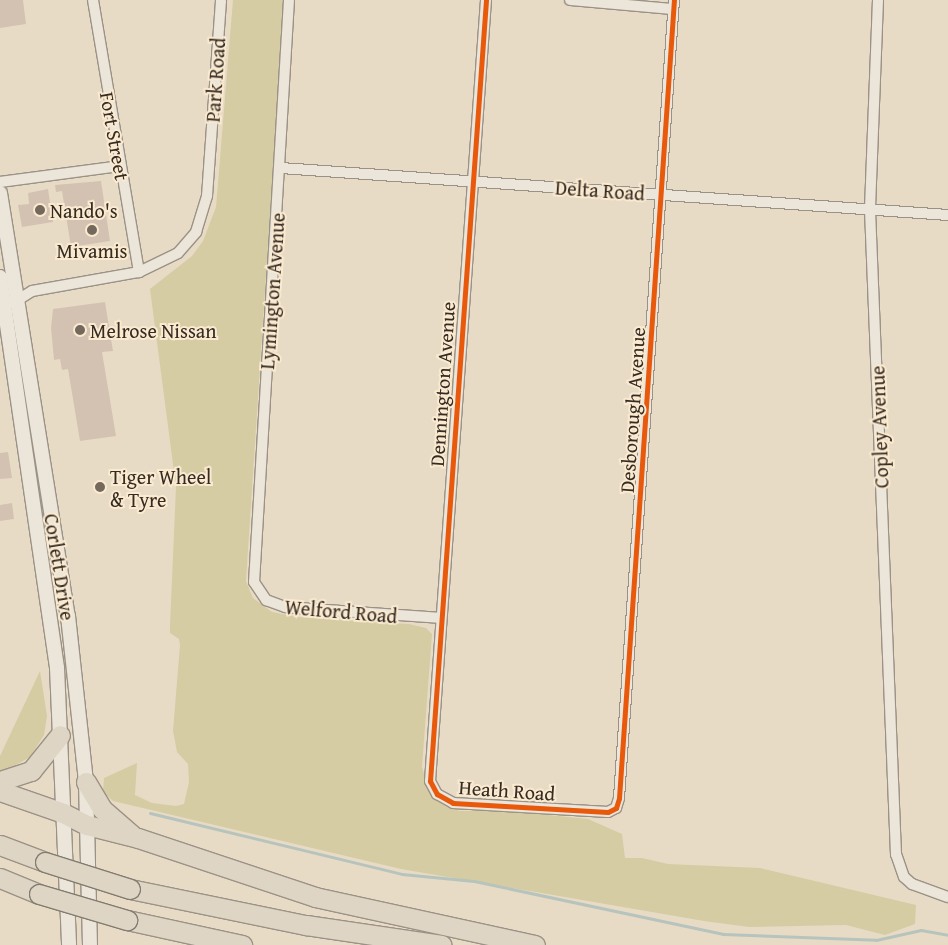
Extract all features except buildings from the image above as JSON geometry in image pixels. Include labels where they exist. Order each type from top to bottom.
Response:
[{"type":"highway","points":[[0,781],[31,771],[60,735]]},
{"type":"highway","points":[[86,782],[102,809],[116,824],[138,838]]},
{"type":"highway","points":[[0,791],[63,813],[88,825],[138,838],[315,897],[535,945]]},
{"type":"highway","points":[[0,845],[45,862],[130,889],[289,922],[442,945]]},
{"type":"highway","points":[[0,878],[39,894],[127,920],[242,945]]},
{"type":"main road","name":"Corlett Drive","points":[[0,193],[16,287],[8,304],[15,388],[52,631],[60,735],[69,945]]},
{"type":"main road","name":"Corlett Drive","points":[[1,285],[8,304],[68,616],[86,782],[90,945]]},
{"type":"main road","points":[[0,349],[15,388]]},
{"type":"street","name":"Fort Street","points":[[93,0],[139,272]]},
{"type":"street","name":"Park Road","points":[[32,292],[139,272],[178,253],[196,232],[204,210],[221,0]]},
{"type":"street","name":"Lymington Avenue","points":[[254,582],[281,168],[289,0]]},
{"type":"street","name":"Dennington Avenue","points":[[429,770],[471,181],[486,0]]},
{"type":"street","points":[[570,0],[674,4]]},
{"type":"street","name":"Copley Avenue","points":[[878,0],[870,210],[896,854],[904,877],[912,884],[948,897]]},
{"type":"street","name":"Desborough Avenue","points":[[602,812],[616,808],[619,798],[674,4]]},
{"type":"street","points":[[0,182],[120,166]]},
{"type":"street","name":"Delta Road","points":[[281,168],[948,215]]},
{"type":"street","points":[[1,285],[32,292]]},
{"type":"street","points":[[8,304],[32,292]]},
{"type":"street","name":"Welford Road","points":[[254,582],[266,600],[285,607],[440,618]]},
{"type":"street","name":"Heath Road","points":[[429,770],[432,788],[443,799],[452,802],[602,812]]},
{"type":"shaded area","points":[[233,0],[284,0],[246,581],[253,598],[272,612],[297,617],[409,624],[426,628],[432,634],[422,767],[429,791],[442,803],[459,811],[508,811],[588,819],[622,834],[625,858],[642,858],[668,864],[760,868],[916,905],[915,924],[885,935],[846,925],[749,927],[704,921],[401,869],[113,801],[103,792],[104,778],[137,763],[135,795],[152,803],[176,806],[184,804],[189,782],[188,764],[177,752],[173,731],[180,645],[179,639],[170,633],[176,487],[150,289],[192,256],[203,241],[216,207]]},
{"type":"shaded area","points":[[40,671],[47,716],[44,735],[30,757],[0,774],[0,756]]},
{"type":"waterway","points":[[150,813],[402,874],[474,881],[723,934],[876,940],[921,930],[948,935]]},
{"type":"cycle path","points":[[486,0],[430,781],[437,794],[453,803],[608,812],[616,808],[619,798],[674,0]]},
{"type":"place","name":"Nando's","points":[[40,210]]},
{"type":"place","name":"Mivamis","points":[[92,230]]},
{"type":"place","name":"Melrose Nissan","points":[[80,330]]},
{"type":"place","name":"Tiger Wheel & Tyre","points":[[100,487]]}]
